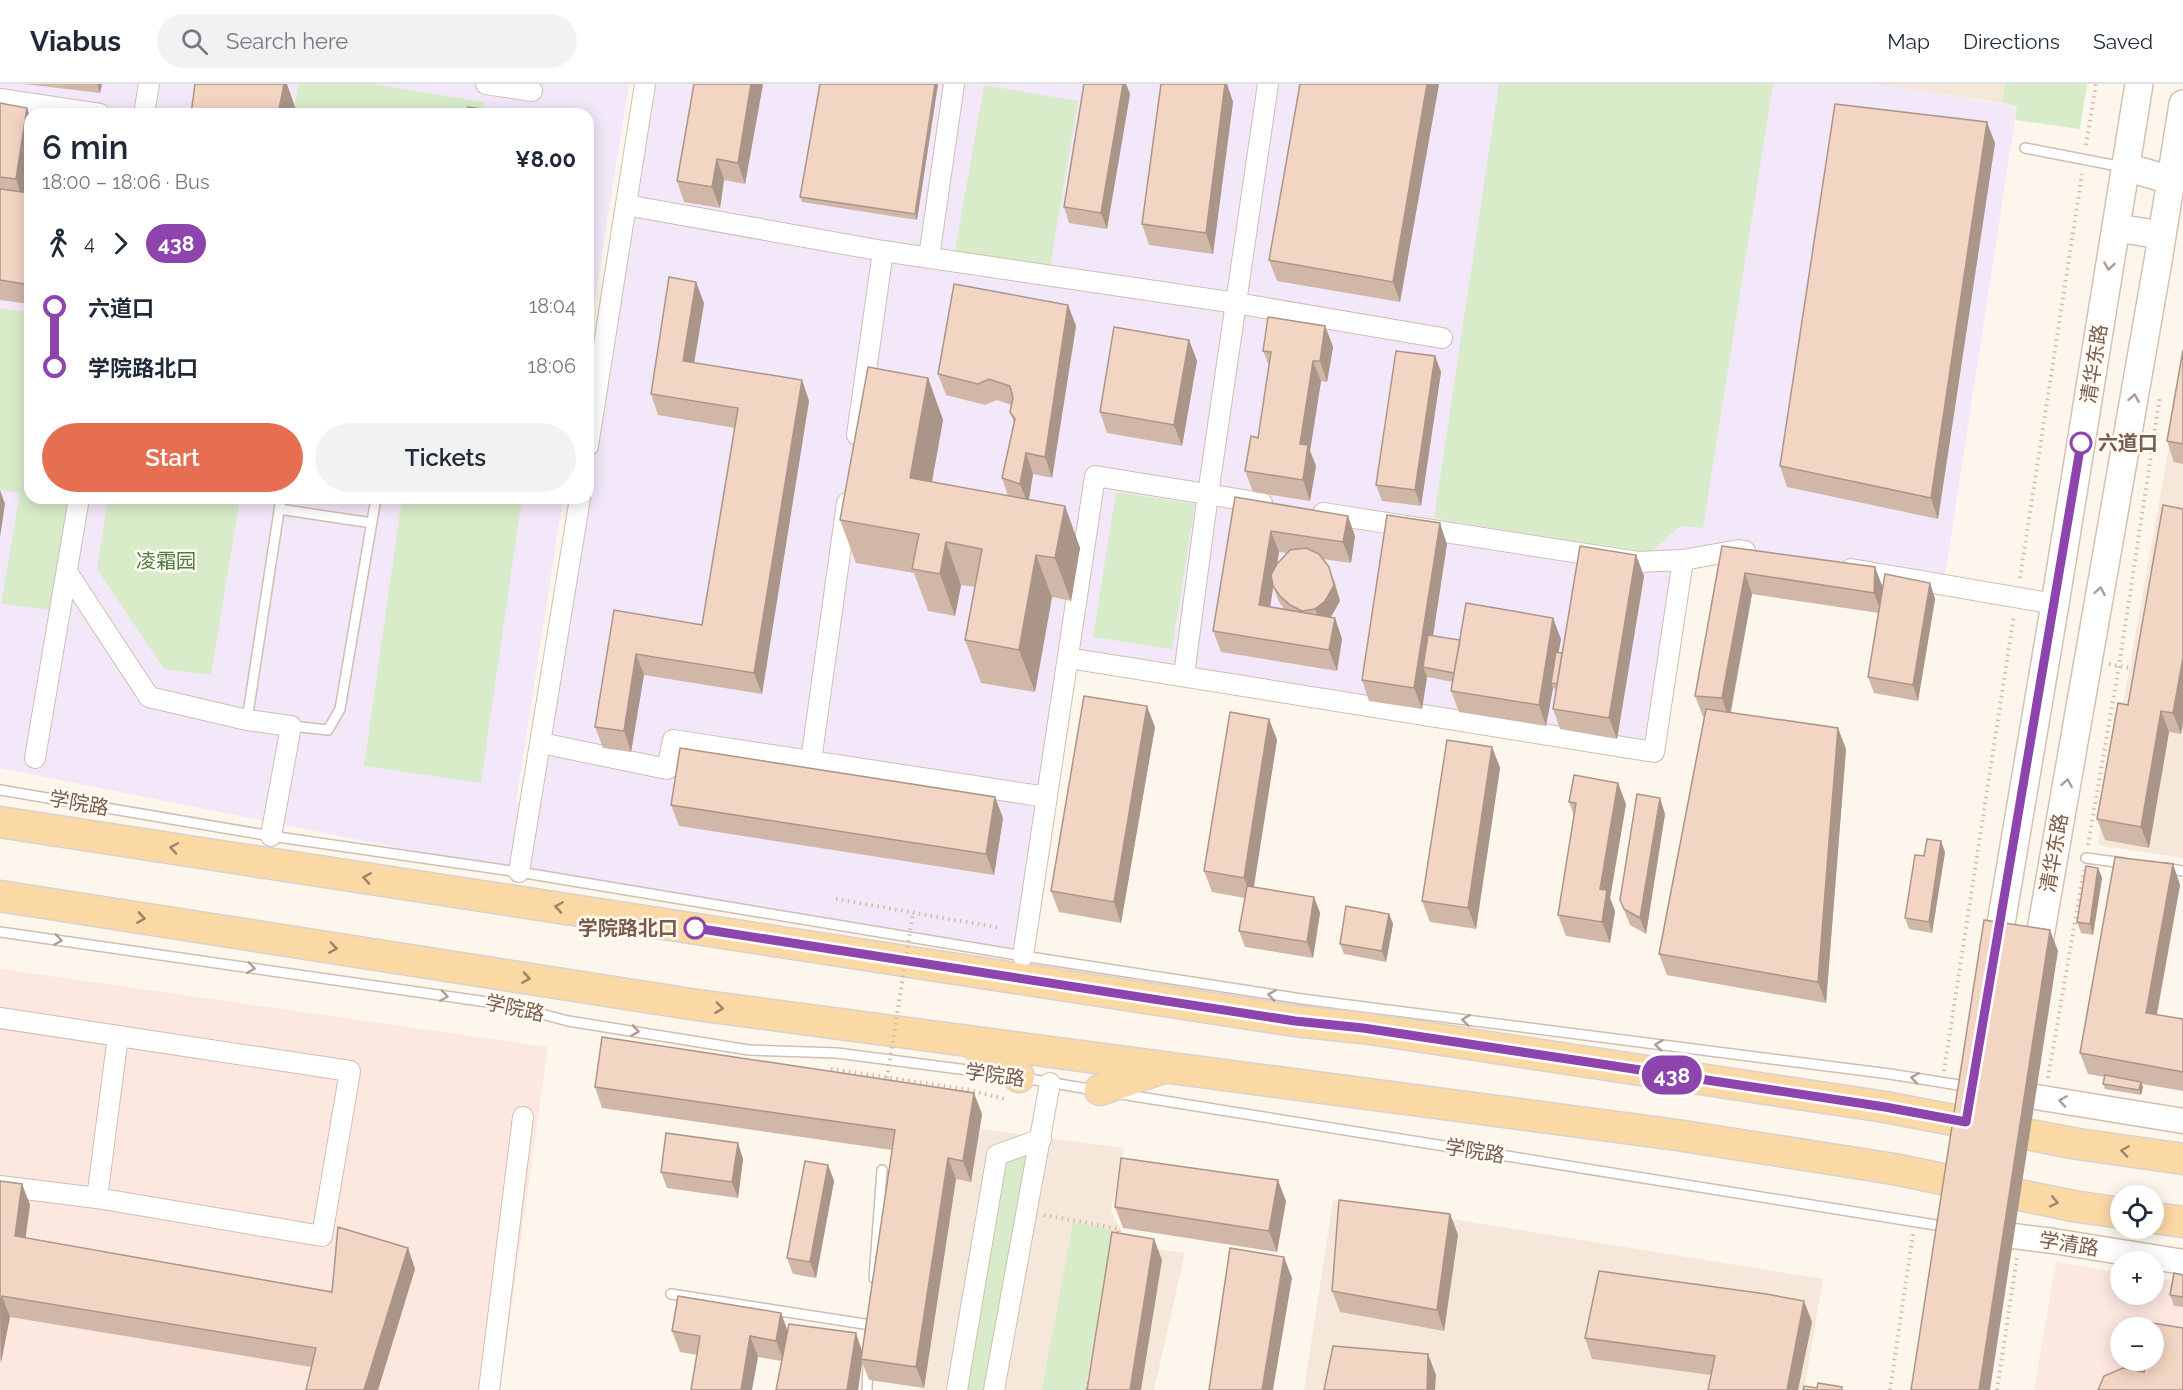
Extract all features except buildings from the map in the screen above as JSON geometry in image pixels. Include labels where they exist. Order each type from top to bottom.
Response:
[{"type":"main road","name":"清华东路","points":[[1991,979],[2055,604],[2139,84]]},
{"type":"main road","name":"清华东路","points":[[2030,994],[2162,235],[2173,198],[2183,104]]},
{"type":"main road","points":[[2126,167],[2173,198]]},
{"type":"main road","points":[[2116,228],[2162,235]]},
{"type":"main road","name":"学院路","points":[[0,822],[1295,1021],[1363,1028],[1885,1107],[1964,1153]]},
{"type":"main road","name":"学院路","points":[[0,896],[698,1005],[1677,1135],[1894,1169],[1964,1153]]},
{"type":"main road","points":[[1302,999],[1363,1028]]},
{"type":"main road","points":[[967,1040],[1016,1089]]},
{"type":"main road","points":[[1972,1240],[1964,1153],[1978,1060]]},
{"type":"main road","points":[[1972,1240],[2002,1159],[2017,1065]]},
{"type":"main road","points":[[1100,1090],[1165,1067]]},
{"type":"main road","points":[[1964,1153],[2002,1159],[2078,1144],[2183,1159]]},
{"type":"main road","points":[[1964,1153],[2002,1159]]},
{"type":"main road","name":"学清路","points":[[2002,1159],[2073,1206],[2110,1211]]},
{"type":"main road","points":[[2164,1219],[2183,1222]]},
{"type":"street","points":[[145,108],[149,84]]},
{"type":"street","points":[[486,84],[532,91]]},
{"type":"street","points":[[594,408],[645,84]]},
{"type":"street","points":[[929,257],[954,84]]},
{"type":"street","points":[[1184,675],[1268,84]]},
{"type":"street","points":[[0,99],[60,108]]},
{"type":"street","points":[[626,205],[883,251],[1236,303],[1442,338]]},
{"type":"street","points":[[854,456],[883,251]]},
{"type":"street","points":[[1023,956],[1095,476],[1277,505]]},
{"type":"street","points":[[811,760],[849,490]]},
{"type":"street","points":[[35,758],[78,504]]},
{"type":"street","points":[[519,872],[579,504]]},
{"type":"street","points":[[1300,509],[1638,562],[1683,560],[1739,550],[1762,554]]},
{"type":"street","points":[[1068,658],[1654,752],[1683,560]]},
{"type":"street","points":[[1832,566],[2055,604]]},
{"type":"street","points":[[67,572],[149,697],[247,720],[291,726],[271,836]]},
{"type":"street","points":[[541,743],[667,769],[673,740],[1047,797]]},
{"type":"street","points":[[0,1018],[350,1071],[322,1236],[97,1198],[0,1186]]},
{"type":"street","points":[[97,1198],[118,1036]]},
{"type":"street","points":[[994,1390],[1050,1083]]},
{"type":"street","points":[[1973,1087],[2183,1121]]},
{"type":"street","points":[[489,1390],[524,1117]]},
{"type":"street","points":[[957,1390],[997,1155],[1041,1139]]},
{"type":"street","name":"学清路","points":[[1972,1240],[2020,1237],[2183,1262]]},
{"type":"lane","points":[[2025,148],[2126,167]]},
{"type":"lane","points":[[247,720],[280,504]]},
{"type":"lane","points":[[291,726],[328,730],[340,709],[375,504]]},
{"type":"lane","points":[[279,509],[372,523]]},
{"type":"lane","name":"学院路","points":[[0,789],[271,836],[519,872],[1023,956],[1302,999],[1890,1074],[1973,1087]]},
{"type":"lane","points":[[2086,858],[2137,865]]},
{"type":"lane","points":[[2160,868],[2183,871]]},
{"type":"lane","name":"学院路","points":[[0,932],[508,1005],[568,1020],[749,1050],[837,1053],[1016,1089],[1050,1083],[1100,1090],[1916,1221],[1972,1240]]},
{"type":"lane","points":[[873,1289],[882,1170]]},
{"type":"lane","points":[[671,1294],[871,1325]]},
{"type":"lane","points":[[869,1347],[872,1313]]},
{"type":"lane","points":[[867,1390],[869,1357]]},
{"type":"path","points":[[1942,1082],[2096,84]]},
{"type":"path","points":[[2045,1098],[2119,666],[2161,395]]},
{"type":"path","points":[[2108,664],[2129,668]]},
{"type":"path","points":[[836,899],[1000,928]]},
{"type":"path","points":[[887,1078],[913,912]]},
{"type":"path","points":[[831,1069],[970,1090],[1016,1089]]},
{"type":"path","points":[[1027,1212],[1119,1229],[1117,1241]]},
{"type":"path","points":[[1890,1390],[1916,1221]]},
{"type":"path","points":[[1997,1390],[2020,1237]]},
{"type":"path","points":[[1087,1390],[1089,1378]]},
{"type":"shaded area","points":[[0,84],[629,84],[594,304],[594,108],[24,108],[24,504],[562,504],[516,802],[530,805],[587,504],[594,504],[594,402],[644,84],[1871,84],[2017,106],[1945,576],[1683,560],[1654,752],[1068,658],[1023,956],[519,872],[0,768]]},
{"type":"shaded area","points":[[1871,84],[2005,84],[2002,103]]},
{"type":"shaded area","points":[[2183,367],[2183,858],[2098,845]]},
{"type":"shaded area","points":[[0,969],[548,1047],[500,1390],[0,1390]]},
{"type":"shaded area","points":[[958,1126],[1124,1148],[1111,1211],[1128,1245],[1185,1253],[1154,1390],[921,1390]]},
{"type":"shaded area","points":[[1333,1200],[1823,1279],[1804,1390],[1304,1390]]},
{"type":"shaded area","points":[[2056,1262],[2110,1271],[2110,1305],[2164,1305],[2164,1280],[2183,1283],[2183,1390],[2034,1390]]},
{"type":"green space","points":[[298,84],[372,84],[484,102],[484,108],[295,108]]},
{"type":"green space","points":[[1499,84],[1773,84],[1703,528],[1680,526],[1649,554],[1434,518]]},
{"type":"green space","points":[[2005,84],[2087,84],[2080,129],[2015,120],[2017,106],[2002,103]]},
{"type":"green space","points":[[984,85],[1078,101],[1050,267],[955,251]]},
{"type":"green space","points":[[0,308],[24,312],[24,504],[78,504],[60,611],[1,604],[20,493],[0,490]]},
{"type":"green space","points":[[1116,492],[1195,504],[1172,649],[1093,637]]},
{"type":"green space","name":"凌霜园","points":[[107,504],[239,504],[211,675],[164,669],[97,569]]},
{"type":"green space","points":[[401,504],[521,504],[481,783],[364,766]]},
{"type":"green space","points":[[1006,1151],[1032,1156],[989,1390],[960,1390]]},
{"type":"green space","points":[[1073,1222],[1114,1230],[1085,1390],[1042,1390]]},
{"type":"bus line","name":"438","points":[[695,928],[1295,1021],[1363,1028],[1885,1107],[1966,1122],[2081,443]]},
{"type":"place","name":"六道口","points":[[2081,443]]},
{"type":"place","name":"学院路北口","points":[[695,928]]}]
